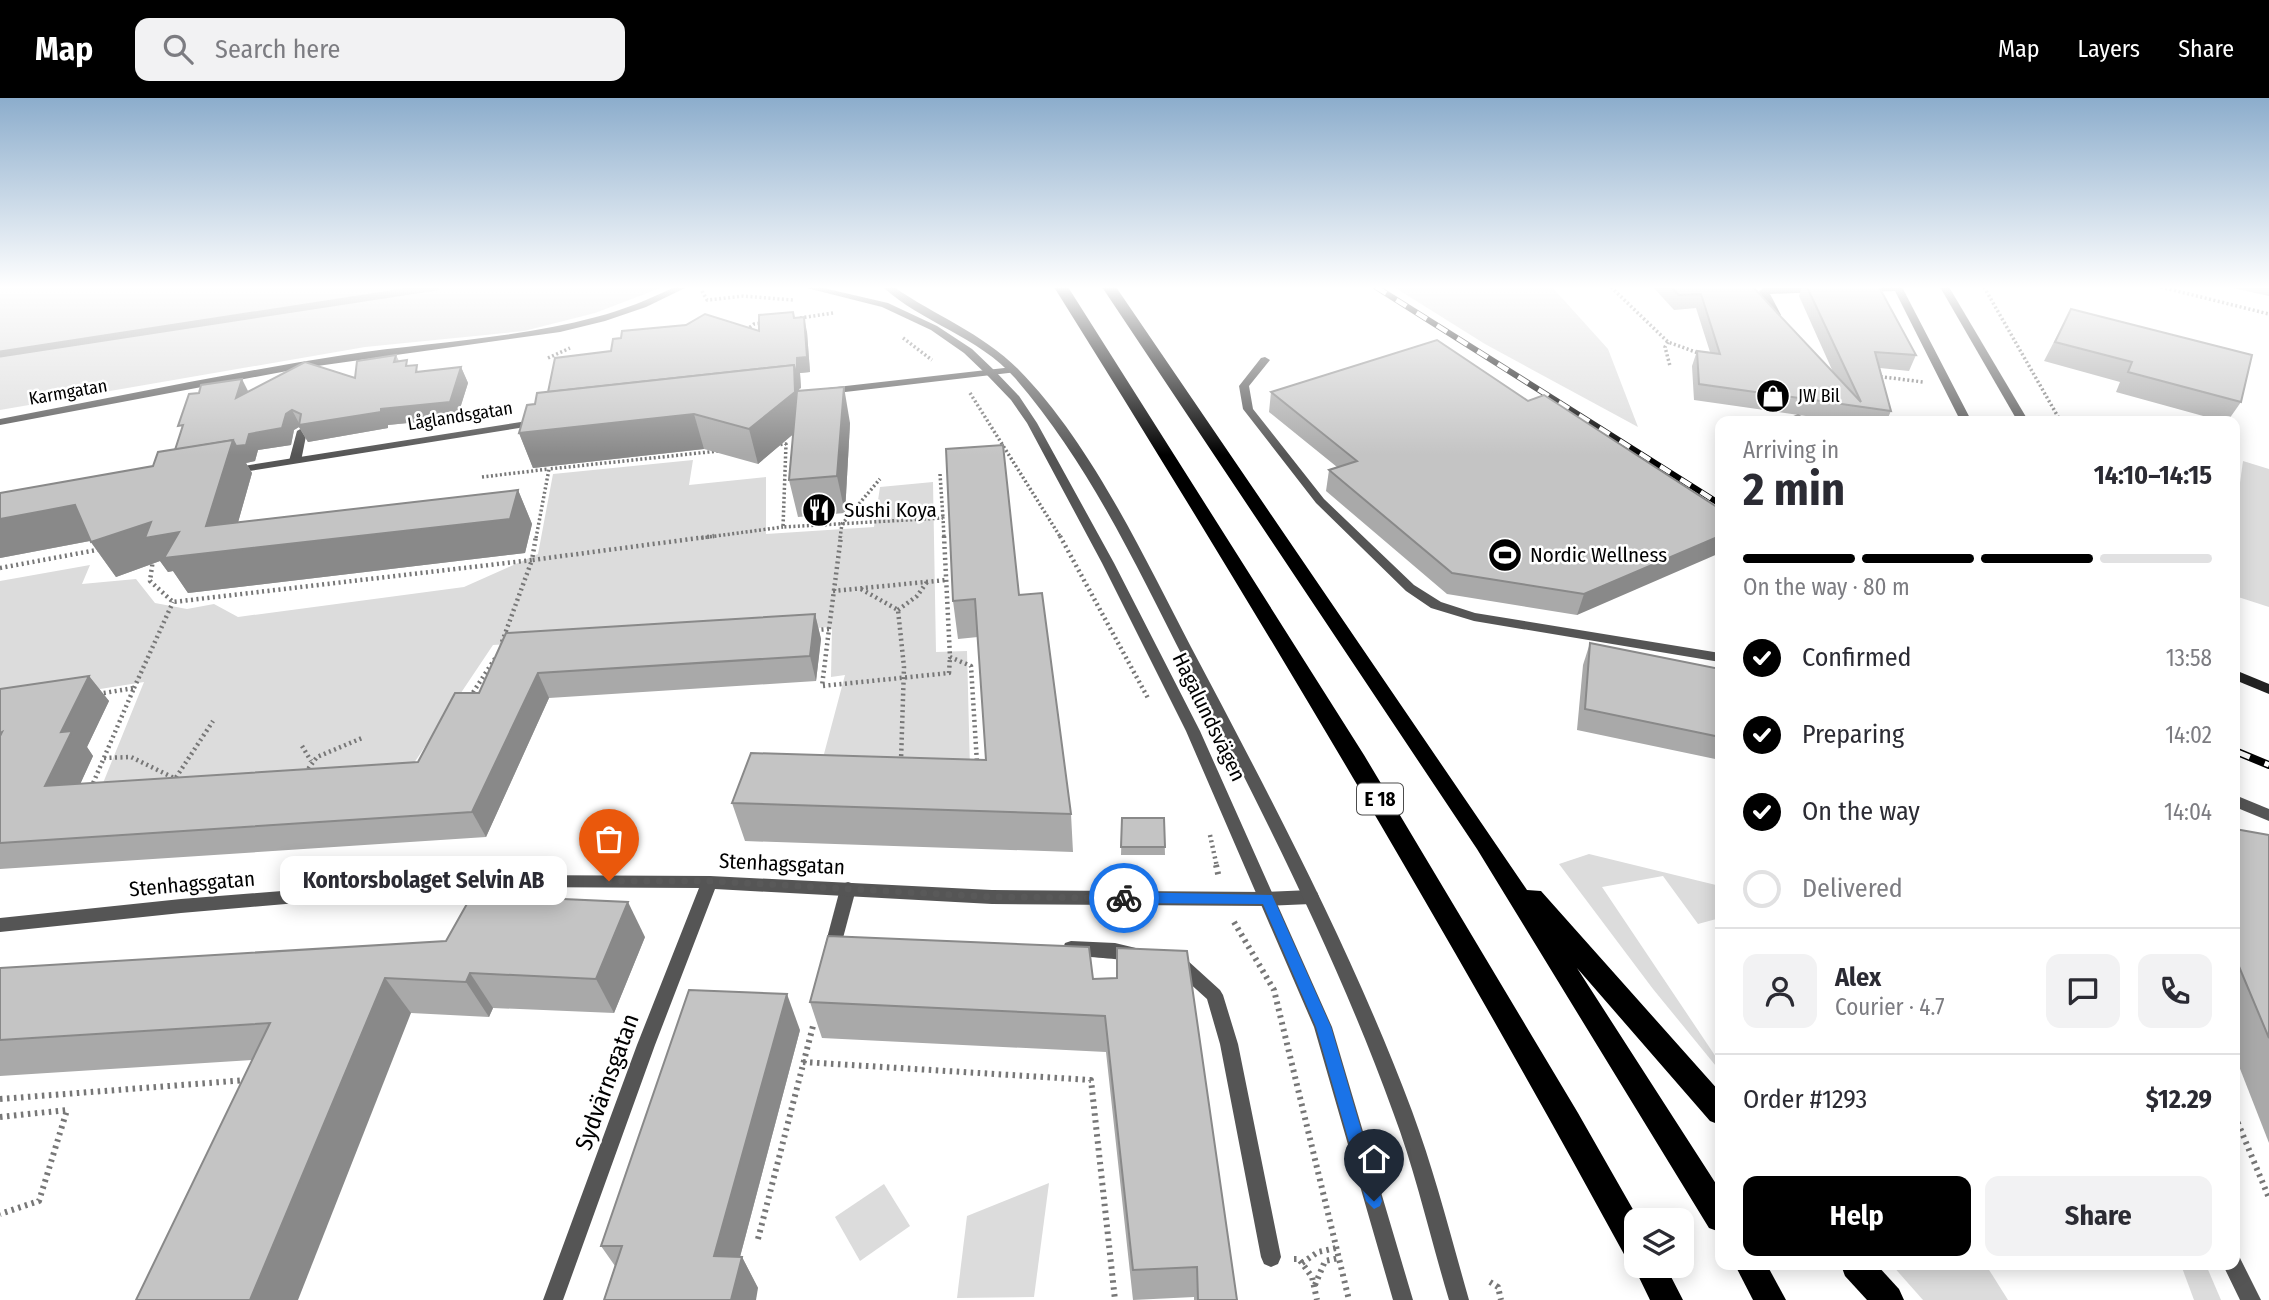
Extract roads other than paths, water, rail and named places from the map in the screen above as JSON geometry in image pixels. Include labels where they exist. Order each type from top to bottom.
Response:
[{"type":"highway","name":"E 18","points":[[1096,343],[1415,855],[1531,1055],[1624,1223]]},
{"type":"highway","points":[[1147,343],[1485,843],[1715,1209]]},
{"type":"highway","points":[[1485,843],[1715,1106]]},
{"type":"highway","points":[[1753,1270],[1770,1300]]},
{"type":"highway","points":[[1861,1270],[1888,1300]]},
{"type":"highway","points":[[1655,1278],[1667,1300]]},
{"type":"main road","points":[[2240,677],[2269,689]]},
{"type":"street","name":"Karmgatan","points":[[0,422],[345,358],[462,343]]},
{"type":"street","name":"Hagalundsvägen","points":[[955,343],[968,351],[1015,398],[1032,424],[1108,563],[1193,731],[1323,1027],[1403,1300]]},
{"type":"street","name":"Hagalundsvägen","points":[[981,343],[1013,370],[1038,397],[1068,443],[1155,591],[1311,897],[1395,1092],[1460,1300]]},
{"type":"street","points":[[1927,343],[1964,416]]},
{"type":"street","points":[[1977,343],[2020,416]]},
{"type":"street","points":[[1265,360],[1244,386],[1248,409],[1321,501],[1410,588],[1436,605],[1474,617],[1715,657]]},
{"type":"street","points":[[814,393],[1013,370]]},
{"type":"street","name":"Låglandsgatan","points":[[219,473],[551,420]]},
{"type":"street","points":[[295,461],[302,431]]},
{"type":"street","points":[[2240,804],[2269,815]]},
{"type":"street","name":"Stenhagsgatan","points":[[0,925],[181,906],[482,881],[710,881],[992,897],[1311,897]]},
{"type":"street","name":"Sydvärnsgatan","points":[[553,1300],[710,881]]},
{"type":"street","points":[[826,974],[842,939],[848,889]]},
{"type":"street","points":[[1059,947],[1115,950],[1181,965],[1214,995],[1229,1044],[1271,1257]]},
{"type":"street","points":[[2236,1270],[2251,1300]]},
{"type":"waterway","points":[[0,354],[71,343]]},
{"type":"railway","points":[[1465,343],[1715,501]]},
{"type":"railway","points":[[2240,753],[2269,765]]},
{"type":"place","name":"JW Bil","points":[[1773,396]]},
{"type":"place","name":"Sushi Koya","points":[[819,510]]},
{"type":"place","name":"Nordic Wellness","points":[[1505,555]]},
{"type":"place","name":"Kontorsbolaget Selvin AB","points":[[609,881]]}]
